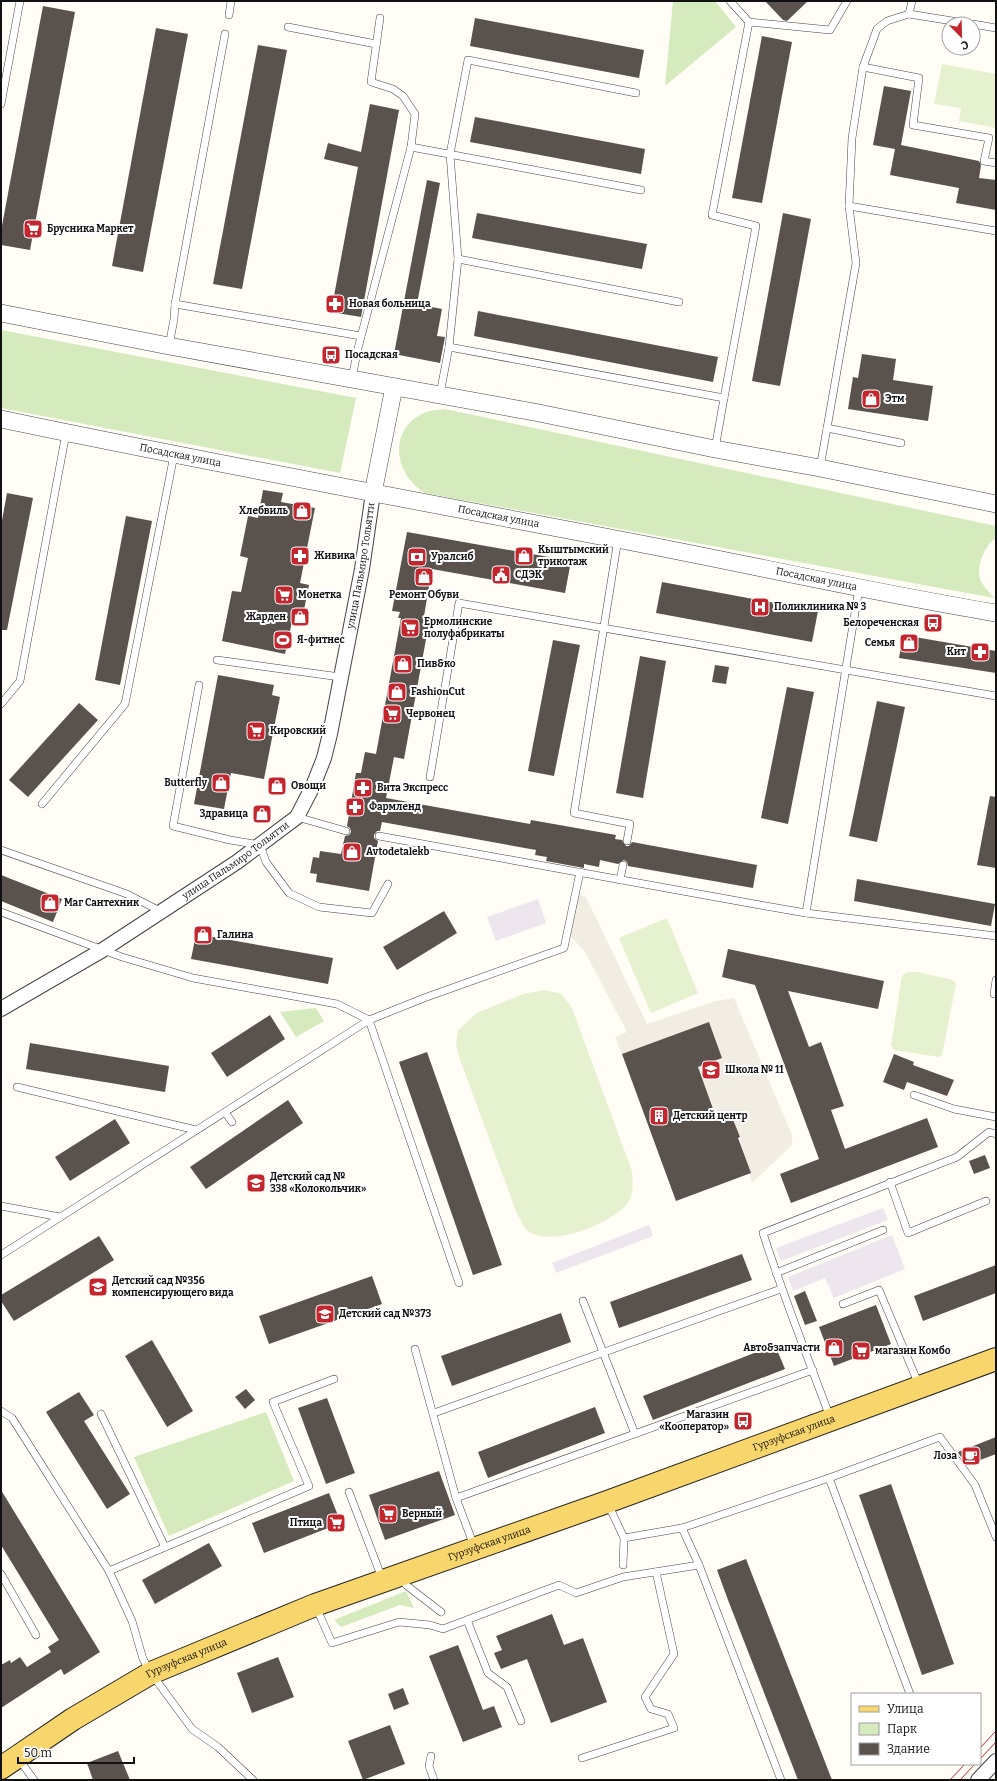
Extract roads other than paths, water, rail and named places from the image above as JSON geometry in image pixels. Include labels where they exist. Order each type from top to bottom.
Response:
[{"type":"main road","name":"Гурзуфская улица","points":[[9,1763],[72,1719],[150,1673],[315,1605],[607,1502],[996,1359]]},
{"type":"street","points":[[1,313],[169,346],[440,394],[996,504]]},
{"type":"street","name":"улица Пальмиро Тольятти","points":[[1,1009],[101,951],[260,846],[297,817],[313,786],[324,758],[330,734],[362,569],[373,494],[394,387]]},
{"type":"street","name":"Посадская улица","points":[[1,419],[373,494],[618,539],[858,588],[996,613]]},
{"type":"street","points":[[978,1780],[996,1761]]},
{"type":"lane","points":[[1,104],[20,1]]},
{"type":"lane","points":[[228,15],[231,1]]},
{"type":"lane","points":[[730,1],[749,22],[830,30],[847,1]]},
{"type":"lane","points":[[909,14],[912,1]]},
{"type":"lane","points":[[820,468],[856,263],[849,206],[852,138],[863,67],[877,29],[887,21],[909,14],[941,19]]},
{"type":"lane","points":[[352,379],[361,336],[410,147],[415,114],[404,96],[393,89],[371,82],[380,18]]},
{"type":"lane","points":[[715,449],[756,226],[712,215],[749,22]]},
{"type":"lane","points":[[981,26],[996,28]]},
{"type":"lane","points":[[288,27],[376,44]]},
{"type":"lane","points":[[169,346],[175,304],[225,34]]},
{"type":"lane","points":[[440,394],[449,347],[458,259],[450,154],[468,60],[636,92]]},
{"type":"lane","points":[[863,67],[919,78],[913,125],[989,138],[984,161],[996,163]]},
{"type":"lane","points":[[410,147],[640,190]]},
{"type":"lane","points":[[849,206],[996,231]]},
{"type":"lane","points":[[458,259],[679,302]]},
{"type":"lane","points":[[175,304],[361,336]]},
{"type":"lane","points":[[449,347],[724,398]]},
{"type":"lane","points":[[827,428],[901,443]]},
{"type":"lane","points":[[1,704],[20,681],[66,433]]},
{"type":"lane","points":[[42,804],[126,704],[174,454]]},
{"type":"lane","points":[[618,539],[574,813],[630,824],[627,841]]},
{"type":"lane","points":[[806,913],[858,588]]},
{"type":"lane","points":[[430,778],[459,603],[996,696]]},
{"type":"lane","points":[[217,660],[340,677]]},
{"type":"lane","points":[[199,685],[173,826],[260,846],[266,862],[289,893],[319,907],[372,913],[388,884]]},
{"type":"lane","points":[[297,817],[346,831]]},
{"type":"lane","points":[[379,836],[806,913],[996,936]]},
{"type":"lane","points":[[1,850],[127,894],[160,911]]},
{"type":"lane","points":[[620,880],[623,865]]},
{"type":"lane","points":[[1,1255],[369,1020],[424,998],[564,948],[580,872]]},
{"type":"lane","points":[[1,912],[101,951],[194,978],[337,1004],[369,1020],[459,1283]]},
{"type":"lane","points":[[996,980],[994,994],[996,994]]},
{"type":"lane","points":[[17,1087],[196,1130]]},
{"type":"lane","points":[[914,1095],[954,1109],[996,1117]]},
{"type":"lane","points":[[225,1112],[232,1122]]},
{"type":"lane","points":[[831,1419],[781,1289],[763,1233],[957,1157],[989,1132],[996,1134]]},
{"type":"lane","points":[[890,1182],[908,1233],[986,1201]]},
{"type":"lane","points":[[1,1206],[60,1217]]},
{"type":"lane","points":[[776,1273],[883,1230]]},
{"type":"lane","points":[[434,1413],[781,1289]]},
{"type":"lane","points":[[843,1304],[880,1290],[920,1387]]},
{"type":"lane","points":[[583,1301],[634,1434]]},
{"type":"lane","points":[[416,1349],[456,1498],[474,1549]]},
{"type":"lane","points":[[456,1498],[813,1370]]},
{"type":"lane","points":[[109,1571],[309,1486],[273,1402],[334,1379]]},
{"type":"lane","points":[[1,1411],[12,1418],[109,1571],[132,1621],[143,1659],[150,1673],[192,1729],[218,1747],[253,1780]]},
{"type":"lane","points":[[101,1414],[165,1547]]},
{"type":"lane","points":[[624,1538],[682,1528],[829,1478],[940,1437],[975,1485],[996,1537]]},
{"type":"lane","points":[[829,1478],[910,1693]]},
{"type":"lane","points":[[350,1492],[392,1577],[406,1585],[441,1612]]},
{"type":"lane","points":[[607,1502],[624,1538],[623,1565]]},
{"type":"lane","points":[[682,1528],[699,1566],[782,1780]]},
{"type":"lane","points":[[315,1605],[332,1643],[399,1622],[430,1625],[443,1629],[559,1585],[576,1593],[623,1577],[699,1566]]},
{"type":"lane","points":[[582,1758],[674,1728],[668,1714],[651,1709],[645,1697],[674,1654],[656,1572]]},
{"type":"lane","points":[[1,1574],[36,1635]]},
{"type":"lane","points":[[467,1620],[488,1673],[506,1687],[521,1721]]},
{"type":"lane","points":[[431,1756],[429,1766],[434,1780]]},
{"type":"lane","points":[[9,1763],[34,1780]]},
{"type":"tram line","points":[[981,1747],[996,1731]]},
{"type":"tram line","points":[[981,1758],[996,1742]]},
{"type":"tram line","points":[[950,1780],[964,1765]]},
{"type":"tram line","points":[[960,1780],[974,1765]]},
{"type":"place","name":"Брусника Маркет","points":[[33,229]]},
{"type":"place","name":"Новая больница","points":[[335,304]]},
{"type":"place","name":"Посадская","points":[[331,355]]},
{"type":"place","name":"Этм","points":[[871,399]]},
{"type":"place","name":"Хлебвиль","points":[[302,511]]},
{"type":"place","name":"Живика","points":[[300,556]]},
{"type":"place","name":"Кыштымский трикотаж","points":[[524,556]]},
{"type":"place","name":"Уралсиб","points":[[417,557]]},
{"type":"place","name":"СДЭК","points":[[501,575]]},
{"type":"place","name":"Ремонт Обуви","points":[[424,577]]},
{"type":"place","name":"Монетка","points":[[284,595]]},
{"type":"place","name":"Поликлиника № 3","points":[[760,607]]},
{"type":"place","name":"Жарден","points":[[300,617]]},
{"type":"place","name":"Белореченская","points":[[933,623]]},
{"type":"place","name":"Ермолинские полуфабрикаты","points":[[410,628]]},
{"type":"place","name":"Я-фитнес","points":[[283,640]]},
{"type":"place","name":"Семья","points":[[909,643]]},
{"type":"place","name":"Кит","points":[[980,652]]},
{"type":"place","name":"Пив&ко","points":[[403,664]]},
{"type":"place","name":"FashionCut","points":[[397,692]]},
{"type":"place","name":"Червонец","points":[[392,714]]},
{"type":"place","name":"Кировский","points":[[256,731]]},
{"type":"place","name":"Butterfly","points":[[221,783]]},
{"type":"place","name":"Овощи","points":[[277,786]]},
{"type":"place","name":"Вита Экспресс","points":[[363,788]]},
{"type":"place","name":"Фармленд","points":[[355,807]]},
{"type":"place","name":"Здравица","points":[[262,814]]},
{"type":"place","name":"Avtodetalekb","points":[[352,852]]},
{"type":"place","name":"Маг Сантехник","points":[[50,903]]},
{"type":"place","name":"Галина","points":[[203,935]]},
{"type":"place","name":"Школа № 11","points":[[711,1070]]},
{"type":"place","name":"Детский центр","points":[[659,1116]]},
{"type":"place","name":"Детский сад № 338 «Колокольчик»","points":[[256,1183]]},
{"type":"place","name":"Детский сад №356 компенсирующего вида","points":[[98,1287]]},
{"type":"place","name":"Детский сад №373","points":[[325,1314]]},
{"type":"place","name":"Авто&запчасти","points":[[834,1348]]},
{"type":"place","name":"магазин Комбо","points":[[861,1351]]},
{"type":"place","name":"Магазин «Кооператор»","points":[[743,1421]]},
{"type":"place","name":"Лоза","points":[[971,1456]]},
{"type":"place","name":"Верный","points":[[388,1514]]},
{"type":"place","name":"Птица","points":[[336,1523]]}]
